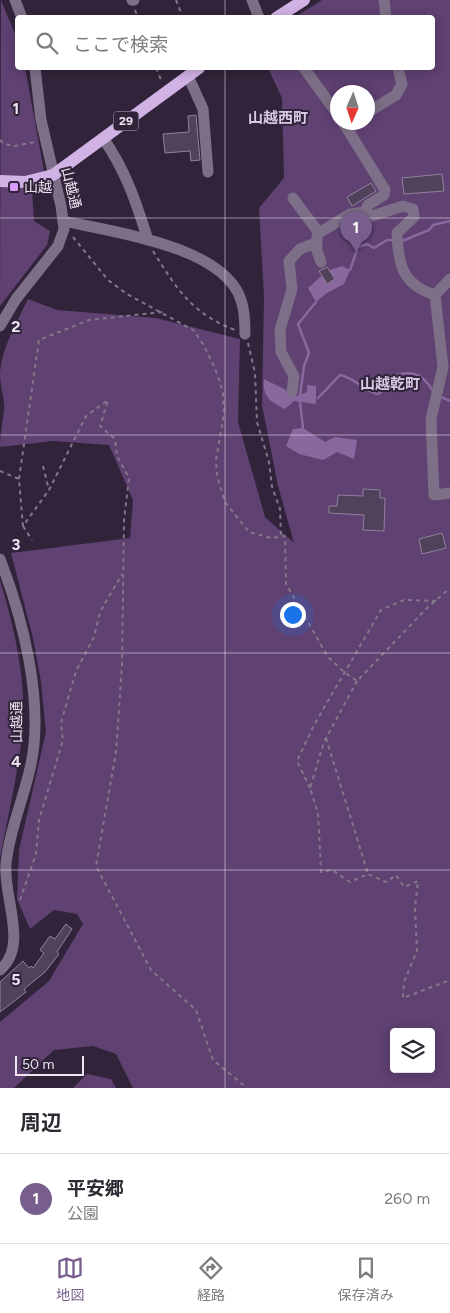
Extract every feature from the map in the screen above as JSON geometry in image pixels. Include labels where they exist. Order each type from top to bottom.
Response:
[{"type":"main road","points":[[281,15],[304,0]]},
{"type":"main road","name":"29","points":[[0,181],[25,182],[53,175],[196,70]]},
{"type":"street","points":[[15,0],[21,15]]},
{"type":"street","points":[[252,0],[258,15]]},
{"type":"street","points":[[384,0],[386,15]]},
{"type":"street","name":"山越通","points":[[0,326],[16,299],[58,246],[64,225],[44,140],[35,70]]},
{"type":"street","points":[[305,70],[330,104]]},
{"type":"street","points":[[375,108],[396,95],[402,84],[398,70]]},
{"type":"street","points":[[188,76],[203,109],[208,172]]},
{"type":"street","points":[[350,130],[385,190],[384,195],[368,205],[365,212]]},
{"type":"street","points":[[103,138],[119,162],[132,190],[148,240]]},
{"type":"street","points":[[293,198],[317,238],[322,262]]},
{"type":"street","points":[[365,212],[369,217],[403,206],[413,209],[414,216],[397,233],[399,261],[409,281],[419,290],[435,295]]},
{"type":"street","points":[[292,392],[294,376],[281,352],[280,330],[292,289],[289,261],[300,249],[350,214],[365,212]]},
{"type":"street","points":[[64,225],[148,240],[184,251],[208,263],[229,281],[241,298],[246,334]]},
{"type":"street","points":[[450,279],[435,295],[443,367],[431,419],[434,494],[450,493]]},
{"type":"street","name":"山越通","points":[[0,560],[10,584],[27,647],[34,739],[31,764],[6,865],[7,898],[15,930],[15,940],[11,956],[0,970]]},
{"type":"path","points":[[176,0],[182,15]]},
{"type":"path","points":[[157,70],[166,91]]},
{"type":"path","points":[[0,140],[4,144],[15,146],[44,140]]},
{"type":"path","points":[[64,225],[108,280],[127,294],[192,330],[203,344],[215,368],[223,392],[224,414],[216,460],[217,476],[224,502],[249,532],[271,538],[285,536],[286,584],[328,657],[357,681]]},
{"type":"path","points":[[148,240],[178,291],[202,312],[224,326],[246,334],[255,373],[257,422],[269,462],[272,487],[280,509],[281,537]]},
{"type":"path","points":[[32,540],[22,526],[19,479],[39,340],[89,320],[162,312]]},
{"type":"path","points":[[22,526],[49,490],[86,416],[108,400],[100,426],[115,439],[117,456],[129,478],[124,520],[122,664],[116,752],[96,866],[150,970],[196,1010],[213,1060],[247,1088]]},
{"type":"path","points":[[43,466],[49,490]]},
{"type":"path","points":[[0,471],[19,479]]},
{"type":"path","points":[[18,907],[36,854],[39,820],[63,740],[61,723],[76,671],[94,637],[100,612],[123,572]]},
{"type":"path","points":[[310,788],[326,738],[357,681],[450,588]]},
{"type":"path","points":[[437,601],[404,600],[381,610],[314,725],[297,761],[310,788],[318,813],[322,872],[332,870],[350,882],[368,874],[386,882],[396,874],[404,887],[418,881],[415,907],[417,950],[404,982],[403,998],[450,980]]},
{"type":"path","points":[[326,738],[368,874]]},
{"type":"shaded area","points":[[1,0],[15,34],[15,70],[25,70],[44,171],[31,176],[34,221],[50,231],[47,245],[0,306]]},
{"type":"shaded area","points":[[322,0],[450,0],[450,1088],[133,1088],[116,1054],[93,1046],[54,1050],[14,1088],[0,1088],[0,1022],[49,981],[83,924],[77,914],[54,910],[30,929],[17,899],[19,850],[46,732],[41,682],[33,638],[11,553],[130,538],[133,500],[109,445],[53,441],[0,447],[4,409],[0,375],[3,355],[28,299],[57,310],[156,318],[240,339],[238,422],[265,517],[294,543],[278,486],[262,405],[264,296],[259,208],[284,178],[282,98],[269,70],[435,70],[435,15],[298,15]]},
{"type":"shaded area","points":[[342,266],[350,270],[344,284],[327,293],[316,302],[308,288],[327,271]]},
{"type":"shaded area","points":[[264,379],[284,389],[294,397],[307,392],[307,385],[316,386],[316,404],[294,401],[285,409],[268,398],[264,390]]},
{"type":"shaded area","points":[[303,428],[325,442],[335,437],[357,440],[354,459],[337,452],[323,460],[299,454],[286,446],[293,429]]},
{"type":"shaded area","points":[[0,580],[10,616],[21,671],[23,726],[19,759],[0,858]]},
{"type":"shaded area","points":[[87,1074],[111,1079],[116,1088],[73,1088]]},
{"type":"building","points":[[196,115],[200,160],[191,161],[190,151],[165,153],[163,134],[189,132],[188,116]]},
{"type":"building","points":[[442,174],[444,191],[404,194],[402,178]]},
{"type":"building","points":[[371,183],[376,191],[352,206],[347,197]]},
{"type":"building","points":[[327,267],[335,279],[327,284],[319,271]]},
{"type":"building","points":[[363,489],[380,490],[380,498],[385,498],[384,531],[363,530],[364,515],[329,513],[329,506],[337,506],[338,495],[363,496]]},
{"type":"building","points":[[442,533],[446,548],[422,554],[419,539]]},
{"type":"building","points":[[66,924],[72,929],[57,952],[59,954],[45,972],[24,989],[26,992],[0,1012],[0,982],[23,961],[29,968],[31,966],[33,968],[44,953],[40,950],[50,936],[55,939]]},
{"type":"waterway","points":[[402,241],[429,230],[433,225],[450,221]]},
{"type":"waterway","points":[[350,270],[358,247],[367,244],[374,248],[387,240],[394,240]]},
{"type":"waterway","points":[[300,395],[304,366],[309,353],[298,324],[316,302]]},
{"type":"waterway","points":[[318,398],[340,375],[378,394],[387,388],[389,377],[409,373],[424,379],[433,391]]},
{"type":"waterway","points":[[439,396],[450,401]]},
{"type":"waterway","points":[[300,402],[303,428]]},
{"type":"place","name":"山越","points":[[14,187]]},
{"type":"place","name":"平安郷","points":[[356,252]]},
{"type":"district","name":"山越西町","points":[[278,118]]},
{"type":"district","name":"山越乾町","points":[[390,384]]}]
